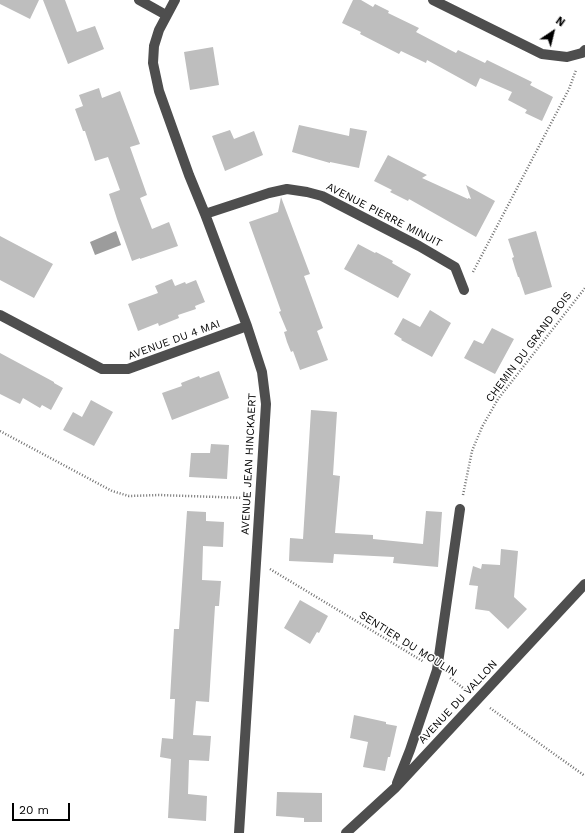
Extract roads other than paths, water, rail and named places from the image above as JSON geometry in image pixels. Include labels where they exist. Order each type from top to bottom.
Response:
[{"type":"street","points":[[139,0],[166,15]]},
{"type":"street","name":"AVENUE JEAN HINCKAERT","points":[[175,0],[159,30],[154,46],[152,63],[159,91],[189,175],[247,326],[262,372],[266,404],[239,833]]},
{"type":"street","points":[[433,0],[542,54],[567,57],[582,53],[585,50]]},
{"type":"street","name":"AVENUE PIERRE MINUIT","points":[[205,214],[287,189],[322,196],[455,266],[464,290]]},
{"type":"street","name":"AVENUE DU 4 MAI","points":[[0,315],[102,369],[128,369],[247,326]]},
{"type":"street","points":[[395,788],[438,670],[460,509]]},
{"type":"street","name":"AVENUE DU VALLON","points":[[346,833],[395,788],[477,698],[585,584]]}]
